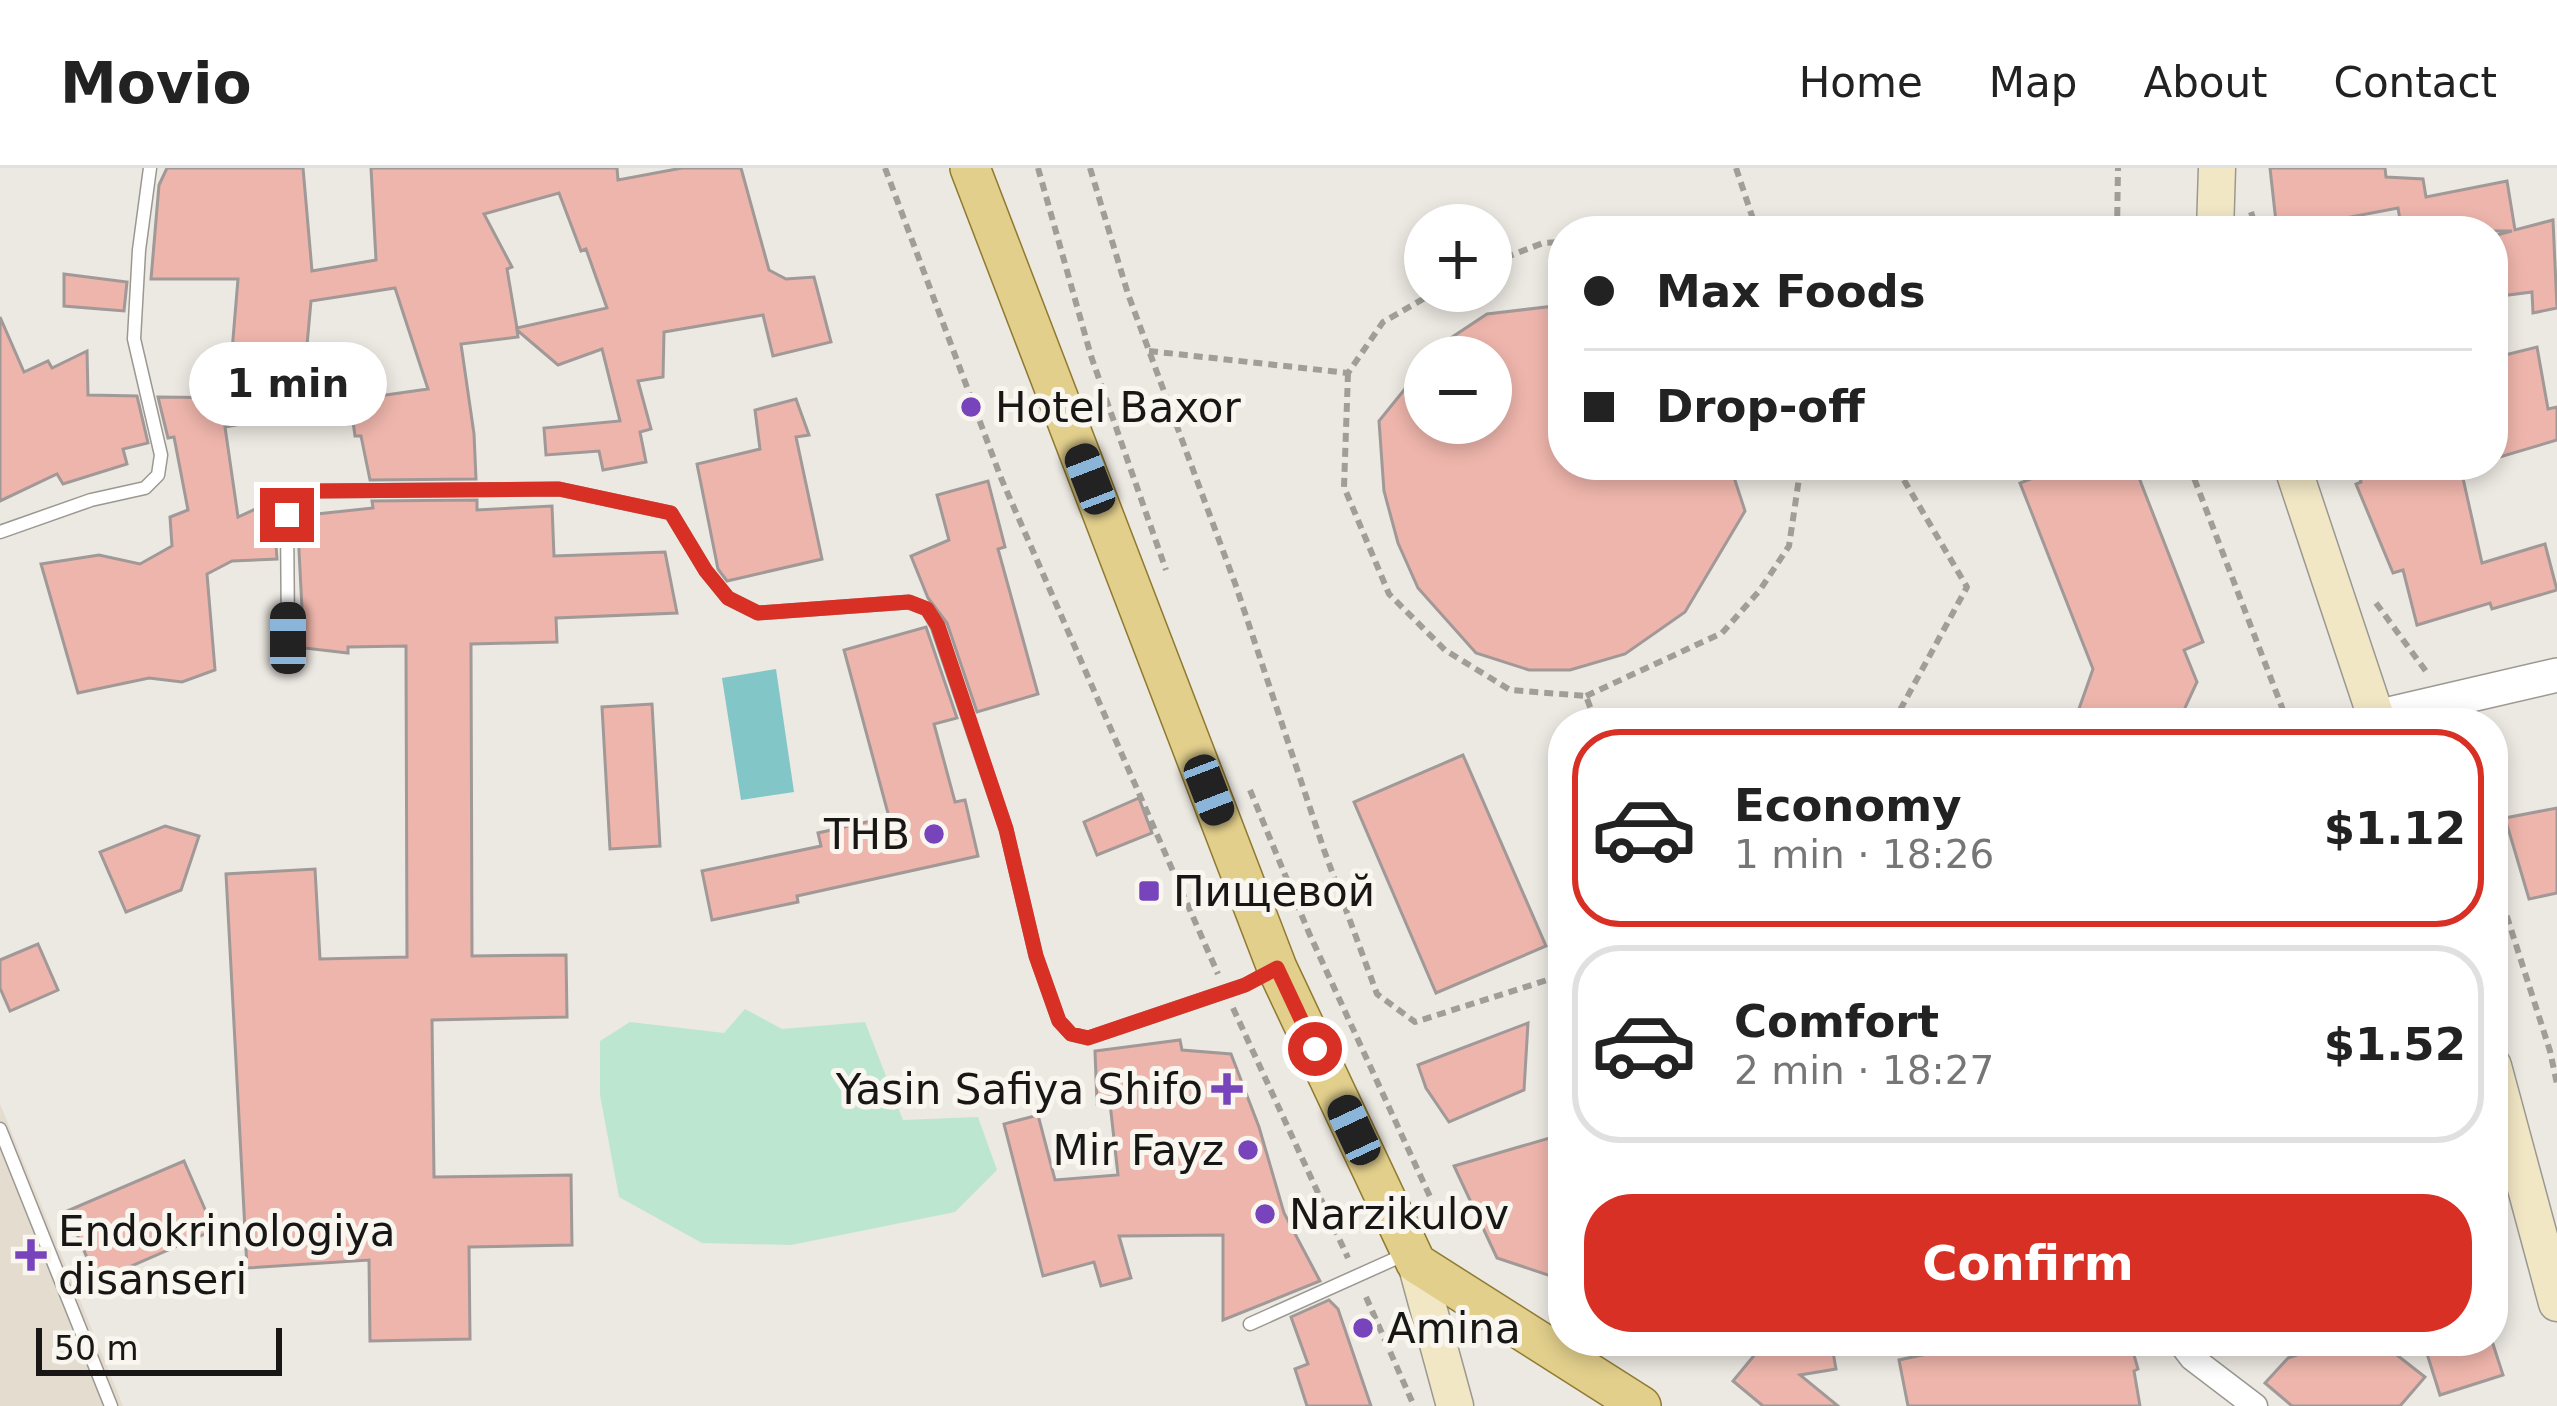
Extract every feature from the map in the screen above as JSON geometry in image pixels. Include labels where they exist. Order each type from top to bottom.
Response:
[{"type":"main road","points":[[970,168],[1277,968],[1413,1257],[1455,1406]]},
{"type":"main road","points":[[2215,216],[2217,168]]},
{"type":"main road","points":[[2297,480],[2373,708]]},
{"type":"main road","points":[[2508,1122],[2557,1303]]},
{"type":"main road","points":[[1413,1257],[1548,1345]]},
{"type":"main road","points":[[1564,1356],[1641,1406]]},
{"type":"street","points":[[2420,708],[2557,675]]},
{"type":"street","points":[[2190,1356],[2255,1406]]},
{"type":"lane","points":[[0,532],[92,500],[145,488],[158,475],[161,455],[134,339],[150,168]]},
{"type":"lane","points":[[288,638],[287,515],[296,499],[316,491],[559,489],[671,513],[728,598],[758,613],[909,602],[927,609],[938,626],[1006,829],[1036,956],[1059,1021],[1071,1034],[1088,1038],[1277,968]]},
{"type":"lane","points":[[0,1129],[111,1406]]},
{"type":"lane","points":[[1250,1324],[1356,1276],[1413,1257]]},
{"type":"path","points":[[885,168],[1001,478],[1414,1406]]},
{"type":"path","points":[[1038,168],[1091,356],[1167,572]]},
{"type":"path","points":[[1090,168],[1149,352],[1236,586],[1377,994],[1415,1022],[1548,980]]},
{"type":"path","points":[[1736,168],[1752,216]]},
{"type":"path","points":[[2117,216],[2118,168]]},
{"type":"path","points":[[1512,255],[1548,243]]},
{"type":"path","points":[[1404,310],[1383,322],[1348,374],[1344,487],[1389,594],[1445,650],[1510,690],[1586,696],[1722,633],[1760,590],[1789,546],[1799,480]]},
{"type":"path","points":[[1149,352],[1348,374]]},
{"type":"path","points":[[1901,708],[1967,587],[1904,480]]},
{"type":"path","points":[[2195,480],[2282,708]]},
{"type":"path","points":[[2373,599],[2430,678],[2438,703]]},
{"type":"path","points":[[1586,696],[1590,708]]},
{"type":"path","points":[[1249,785],[1309,933],[1432,1201]]},
{"type":"path","points":[[2508,920],[2557,1084]]},
{"type":"shaded area","name":"Endokrinologiya disanseri","points":[[0,1104],[123,1406],[0,1406]]},
{"type":"green space","points":[[745,1009],[782,1029],[865,1022],[903,1120],[978,1117],[997,1170],[955,1212],[791,1245],[702,1243],[619,1197],[600,1095],[600,1041],[630,1022],[724,1033]]},
{"type":"water","points":[[776,669],[794,792],[741,800],[722,678]]},
{"type":"building","points":[[167,168],[303,168],[312,271],[376,260],[371,168],[617,168],[618,180],[682,168],[741,168],[769,270],[786,279],[814,277],[831,342],[773,356],[763,315],[664,332],[663,377],[638,381],[651,429],[640,432],[646,462],[603,470],[599,451],[546,455],[544,428],[620,421],[602,349],[558,365],[517,330],[518,337],[461,344],[476,479],[370,480],[361,436],[355,436],[350,400],[428,389],[395,288],[311,301],[307,345],[232,351],[238,279],[151,279],[159,185]],"holes":[[[559,193],[581,251],[586,249],[607,308],[517,328],[507,269],[512,267],[484,214]]]},
{"type":"building","points":[[2270,168],[2385,168],[2386,177],[2423,179],[2426,197],[2507,181],[2515,230],[2553,220],[2557,308],[2533,313],[2532,292],[2508,295],[2508,232],[2512,231],[2508,231],[2508,216],[2399,216],[2398,208],[2356,216],[2275,216]]},
{"type":"building","points":[[64,274],[127,282],[124,311],[64,306]]},
{"type":"building","points":[[1548,307],[1548,480],[1735,480],[1745,511],[1685,612],[1625,654],[1570,670],[1529,670],[1476,653],[1418,588],[1398,543],[1384,491],[1379,421],[1404,390],[1404,444],[1512,444],[1512,336],[1454,336],[1487,314]]},
{"type":"building","points":[[0,317],[24,372],[48,361],[52,368],[87,351],[88,395],[137,396],[148,443],[123,449],[127,464],[63,484],[57,474],[0,501]]},
{"type":"building","points":[[2537,347],[2548,409],[2557,407],[2557,440],[2508,455],[2508,354]]},
{"type":"building","points":[[158,397],[243,398],[246,423],[225,427],[238,517],[273,501],[277,559],[232,561],[207,574],[215,670],[182,682],[149,678],[78,693],[41,564],[99,555],[140,564],[172,546],[170,517],[188,510],[174,437],[168,438]]},
{"type":"building","points":[[796,399],[809,435],[796,437],[822,559],[727,581],[718,569],[697,464],[760,449],[755,410]]},
{"type":"building","points":[[2140,480],[2203,642],[2184,650],[2197,682],[2185,708],[2079,708],[2093,669],[2020,483]]},
{"type":"building","points":[[2463,480],[2482,563],[2545,544],[2557,590],[2492,609],[2490,603],[2417,625],[2403,570],[2393,573],[2356,484]]},
{"type":"building","points":[[988,481],[1005,547],[998,549],[1038,694],[977,712],[947,623],[928,598],[911,556],[949,540],[937,495]]},
{"type":"building","points":[[477,500],[477,510],[552,506],[554,556],[665,552],[677,613],[556,618],[557,642],[471,644],[472,956],[566,955],[567,1017],[432,1020],[434,1177],[571,1175],[572,1245],[469,1247],[470,1339],[370,1341],[369,1260],[247,1268],[226,874],[315,869],[320,959],[407,957],[406,646],[348,647],[348,653],[304,648],[298,531],[317,514],[373,508],[372,501]]},
{"type":"building","points":[[926,627],[957,718],[934,724],[955,802],[965,800],[978,856],[712,920],[702,871],[821,846],[818,833],[889,817],[844,650]]},
{"type":"building","points":[[652,704],[660,846],[610,849],[602,707]]},
{"type":"building","points":[[1463,755],[1546,946],[1436,993],[1354,802]]},
{"type":"building","points":[[1139,798],[1152,833],[1097,855],[1084,822]]},
{"type":"building","points":[[2557,808],[2557,893],[2529,899],[2508,817]]},
{"type":"building","points":[[165,826],[199,836],[181,890],[126,912],[100,852]]},
{"type":"building","points":[[38,944],[58,990],[10,1011],[0,988],[0,960]]},
{"type":"building","points":[[1528,1023],[1524,1090],[1449,1122],[1426,1088],[1418,1065]]},
{"type":"building","points":[[1180,1040],[1182,1050],[1231,1054],[1284,1213],[1320,1281],[1223,1320],[1223,1235],[1119,1236],[1131,1278],[1101,1286],[1094,1262],[1043,1276],[1004,1124],[1038,1115],[1055,1180],[1118,1175],[1110,1103],[1097,1104],[1095,1051]]},
{"type":"building","points":[[1548,1138],[1548,1275],[1497,1258],[1454,1166]]},
{"type":"building","points":[[184,1161],[214,1230],[97,1281],[67,1211]]},
{"type":"building","points":[[1329,1300],[1338,1309],[1371,1406],[1307,1406],[1295,1369],[1308,1364],[1291,1317]]},
{"type":"building","points":[[1754,1356],[1834,1356],[1836,1369],[1800,1375],[1838,1406],[1763,1406],[1733,1381]]},
{"type":"building","points":[[1917,1356],[2134,1356],[2140,1406],[1908,1406],[1899,1360]]},
{"type":"building","points":[[2398,1356],[2425,1377],[2400,1406],[2292,1406],[2265,1383],[2288,1358]]},
{"type":"building","points":[[2428,1356],[2497,1356],[2503,1375],[2440,1395]]},
{"type":"place","name":"Hotel Baxor","points":[[971,407]]},
{"type":"place","name":"THB","points":[[934,834]]},
{"type":"place","name":"Пищевой","points":[[1149,891]]},
{"type":"place","name":"Yasin Safiya Shifo","points":[[1227,1089]]},
{"type":"place","name":"Mir Fayz","points":[[1248,1150]]},
{"type":"place","name":"Narzikulov","points":[[1265,1214]]},
{"type":"place","name":"Endokrinologiya disanseri","points":[[31,1255]]},
{"type":"place","name":"Amina","points":[[1363,1328]]},
{"type":"route","points":[[287,515],[296,499],[316,491],[559,489],[671,513],[728,598],[758,613],[909,602],[927,609],[938,626],[1006,829],[1036,956],[1059,1021],[1071,1034],[1088,1038],[1245,985],[1277,968],[1315,1049]]}]
